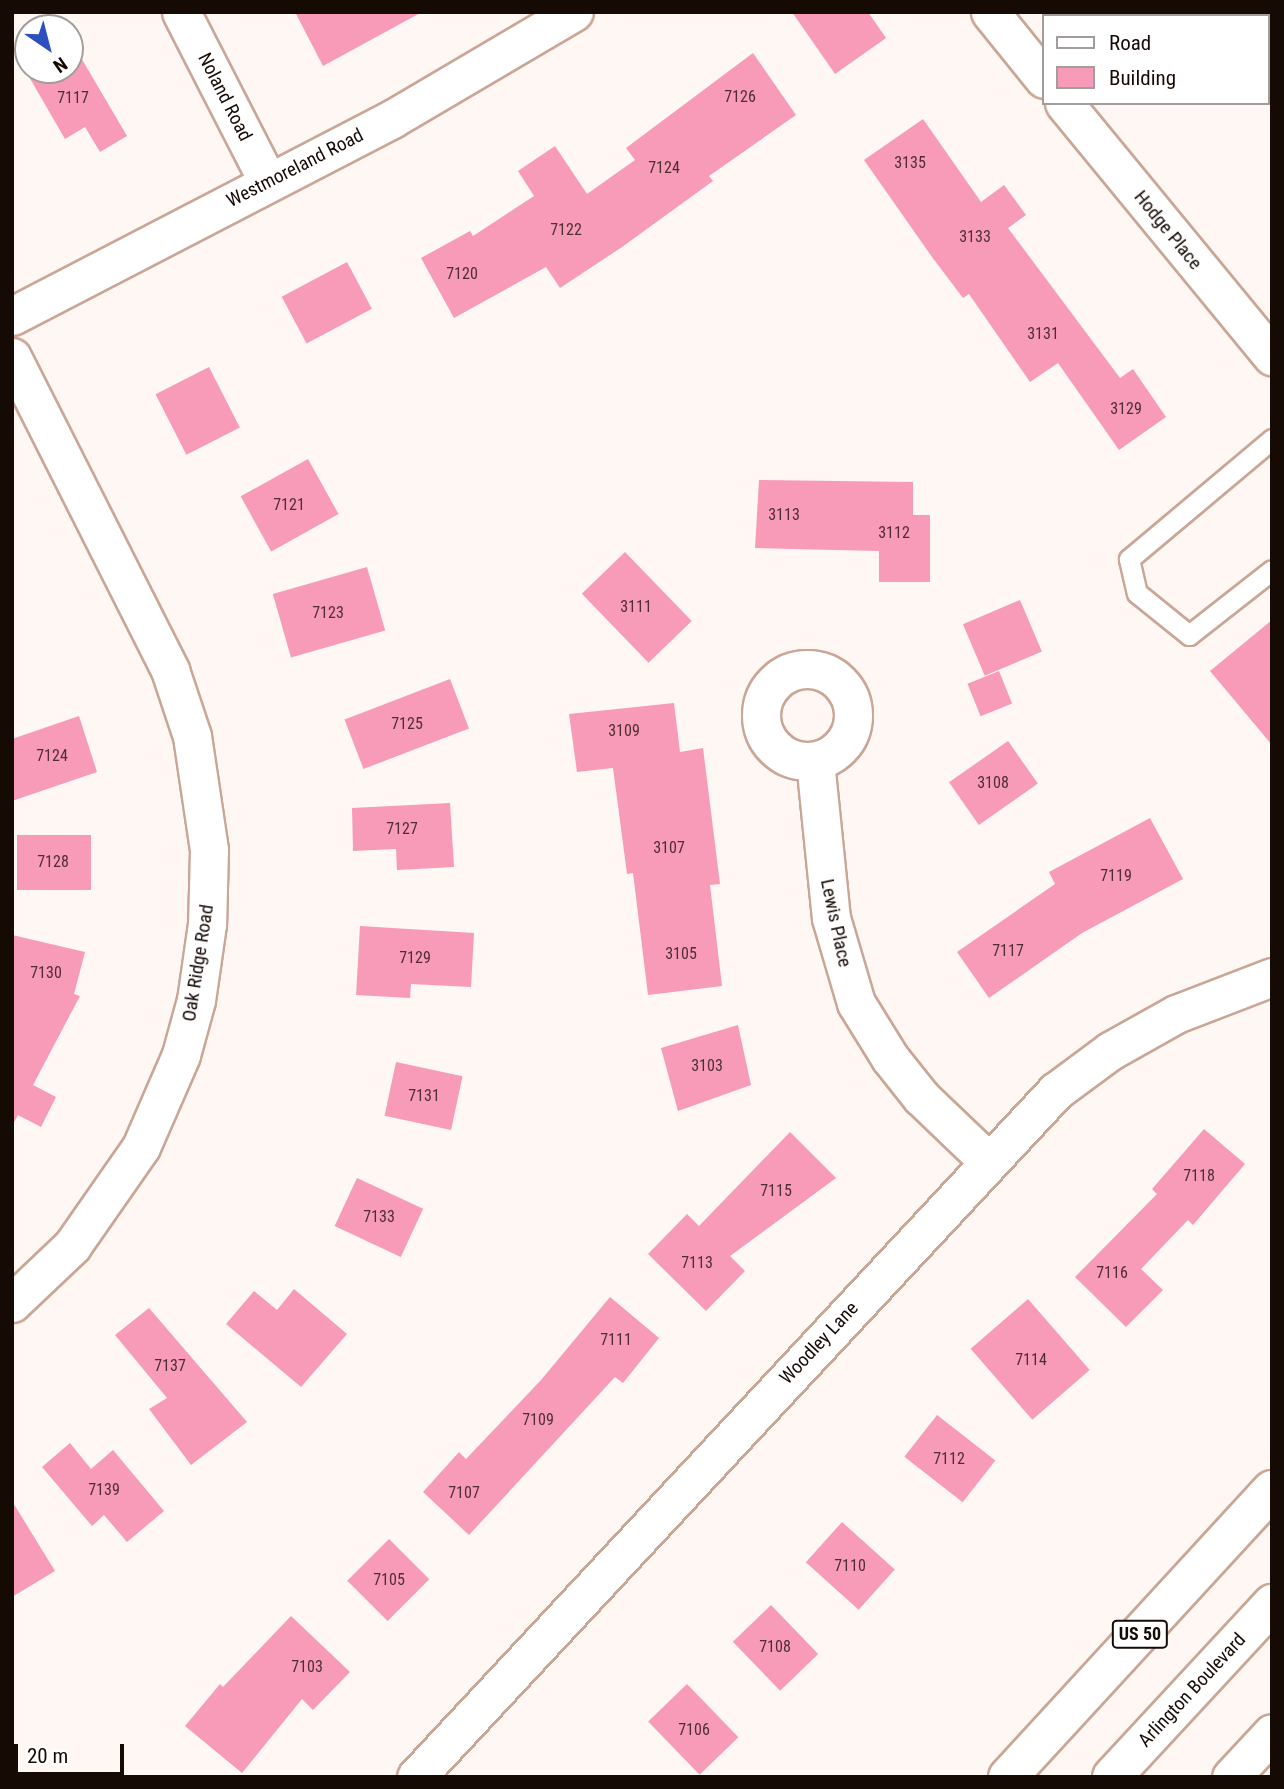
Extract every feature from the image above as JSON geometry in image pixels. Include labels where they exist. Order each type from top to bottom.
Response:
[{"type":"highway","name":"US 50","points":[[1008,1777],[1272,1490]]},
{"type":"highway","name":"Arlington Boulevard","points":[[1112,1777],[1272,1604]]},
{"type":"street","name":"Noland Road","points":[[181,12],[268,182]]},
{"type":"street","name":"Westmoreland Road","points":[[12,316],[392,119],[574,12]]},
{"type":"street","points":[[990,12],[1042,77]]},
{"type":"street","name":"Hodge Place","points":[[1066,105],[1272,356]]},
{"type":"street","name":"Oak Ridge Road","points":[[12,356],[170,670],[194,749],[209,850],[207,924],[196,1000],[181,1055],[141,1147],[72,1246],[12,1303]]},
{"type":"street","name":"Lewis Place","points":[[816,761],[831,918],[856,1003],[890,1058],[920,1097],[988,1161]]},
{"type":"street","name":"Woodley Lane","points":[[416,1777],[1056,1091],[1110,1051],[1176,1014],[1272,977]]},
{"type":"street","points":[[1231,1777],[1272,1733]]},
{"type":"lane","points":[[1272,439],[1129,559],[1137,593],[1189,635],[1272,570]]},
{"type":"building","points":[[295,12],[422,12],[323,66]]},
{"type":"building","points":[[792,12],[868,12],[886,38],[835,74]]},
{"type":"building","points":[[753,53],[796,115],[709,176],[713,181],[560,288],[546,267],[454,318],[421,258],[470,231],[473,236],[534,196],[518,171],[555,146],[587,194],[635,160],[626,148]]},
{"type":"building","points":[[84,63],[127,136],[100,152],[85,127],[65,139],[33,84],[84,84]]},
{"type":"building","points":[[923,119],[981,202],[1004,185],[1026,215],[1008,228],[1120,378],[1133,369],[1166,417],[1119,450],[1058,363],[1030,382],[969,294],[963,298],[864,160]]},
{"type":"building","points":[[347,262],[372,309],[307,344],[282,297]]},
{"type":"building","points":[[209,367],[240,428],[186,455],[156,394]]},
{"type":"building","points":[[308,459],[339,514],[271,551],[241,496]]},
{"type":"building","points":[[759,480],[913,482],[913,515],[930,515],[930,582],[879,582],[879,551],[755,548]]},
{"type":"building","points":[[625,552],[692,621],[649,663],[582,594]]},
{"type":"building","points":[[367,567],[385,630],[291,657],[273,594]]},
{"type":"building","points":[[1020,600],[1042,652],[985,676],[963,624]]},
{"type":"building","points":[[1272,620],[1272,745],[1210,671]]},
{"type":"building","points":[[999,671],[1012,703],[981,716],[967,684]]},
{"type":"building","points":[[450,679],[469,728],[363,769],[345,719]]},
{"type":"building","points":[[674,703],[680,752],[703,748],[720,884],[710,885],[722,986],[648,995],[633,873],[627,874],[613,768],[577,772],[569,714]]},
{"type":"building","points":[[79,716],[97,772],[12,801],[12,739]]},
{"type":"building","points":[[1008,741],[1038,784],[979,825],[949,782]]},
{"type":"building","points":[[450,803],[454,867],[397,870],[396,849],[353,851],[352,808]]},
{"type":"building","points":[[1150,818],[1183,879],[1082,933],[989,998],[957,952],[1055,884],[1049,872]]},
{"type":"building","points":[[17,835],[91,835],[91,890],[17,890]]},
{"type":"building","points":[[360,926],[474,933],[471,987],[411,984],[410,998],[356,995]]},
{"type":"building","points":[[12,935],[85,952],[74,994],[80,996],[33,1085],[56,1097],[41,1127],[18,1115],[12,1126]]},
{"type":"building","points":[[738,1025],[751,1085],[678,1111],[661,1048]]},
{"type":"building","points":[[396,1062],[463,1076],[451,1130],[385,1116]]},
{"type":"building","points":[[1204,1129],[1245,1164],[1193,1225],[1188,1220],[1141,1269],[1163,1290],[1126,1327],[1075,1277],[1157,1194],[1152,1189]]},
{"type":"building","points":[[790,1132],[836,1178],[730,1256],[745,1271],[706,1311],[648,1254],[687,1214],[699,1226]]},
{"type":"building","points":[[357,1178],[423,1209],[401,1257],[335,1226]]},
{"type":"building","points":[[294,1289],[347,1334],[301,1387],[226,1324],[254,1291],[277,1310]]},
{"type":"building","points":[[610,1297],[659,1338],[623,1383],[615,1377],[469,1535],[423,1492],[459,1452],[466,1459],[541,1380]]},
{"type":"building","points":[[1028,1299],[1090,1370],[1032,1420],[971,1349]]},
{"type":"building","points":[[149,1308],[247,1422],[191,1465],[149,1409],[167,1398],[115,1335]]},
{"type":"building","points":[[937,1415],[995,1461],[963,1502],[904,1457]]},
{"type":"building","points":[[70,1443],[91,1469],[113,1450],[164,1511],[127,1542],[104,1515],[92,1526],[42,1467]]},
{"type":"building","points":[[12,1501],[55,1571],[12,1597]]},
{"type":"building","points":[[842,1522],[895,1570],[859,1610],[806,1562]]},
{"type":"building","points":[[389,1539],[429,1579],[388,1621],[347,1581]]},
{"type":"building","points":[[771,1605],[818,1654],[780,1691],[733,1642]]},
{"type":"building","points":[[291,1616],[350,1672],[313,1710],[302,1699],[242,1773],[185,1726],[220,1684],[223,1687]]},
{"type":"building","points":[[687,1684],[738,1737],[700,1775],[648,1722]]}]
